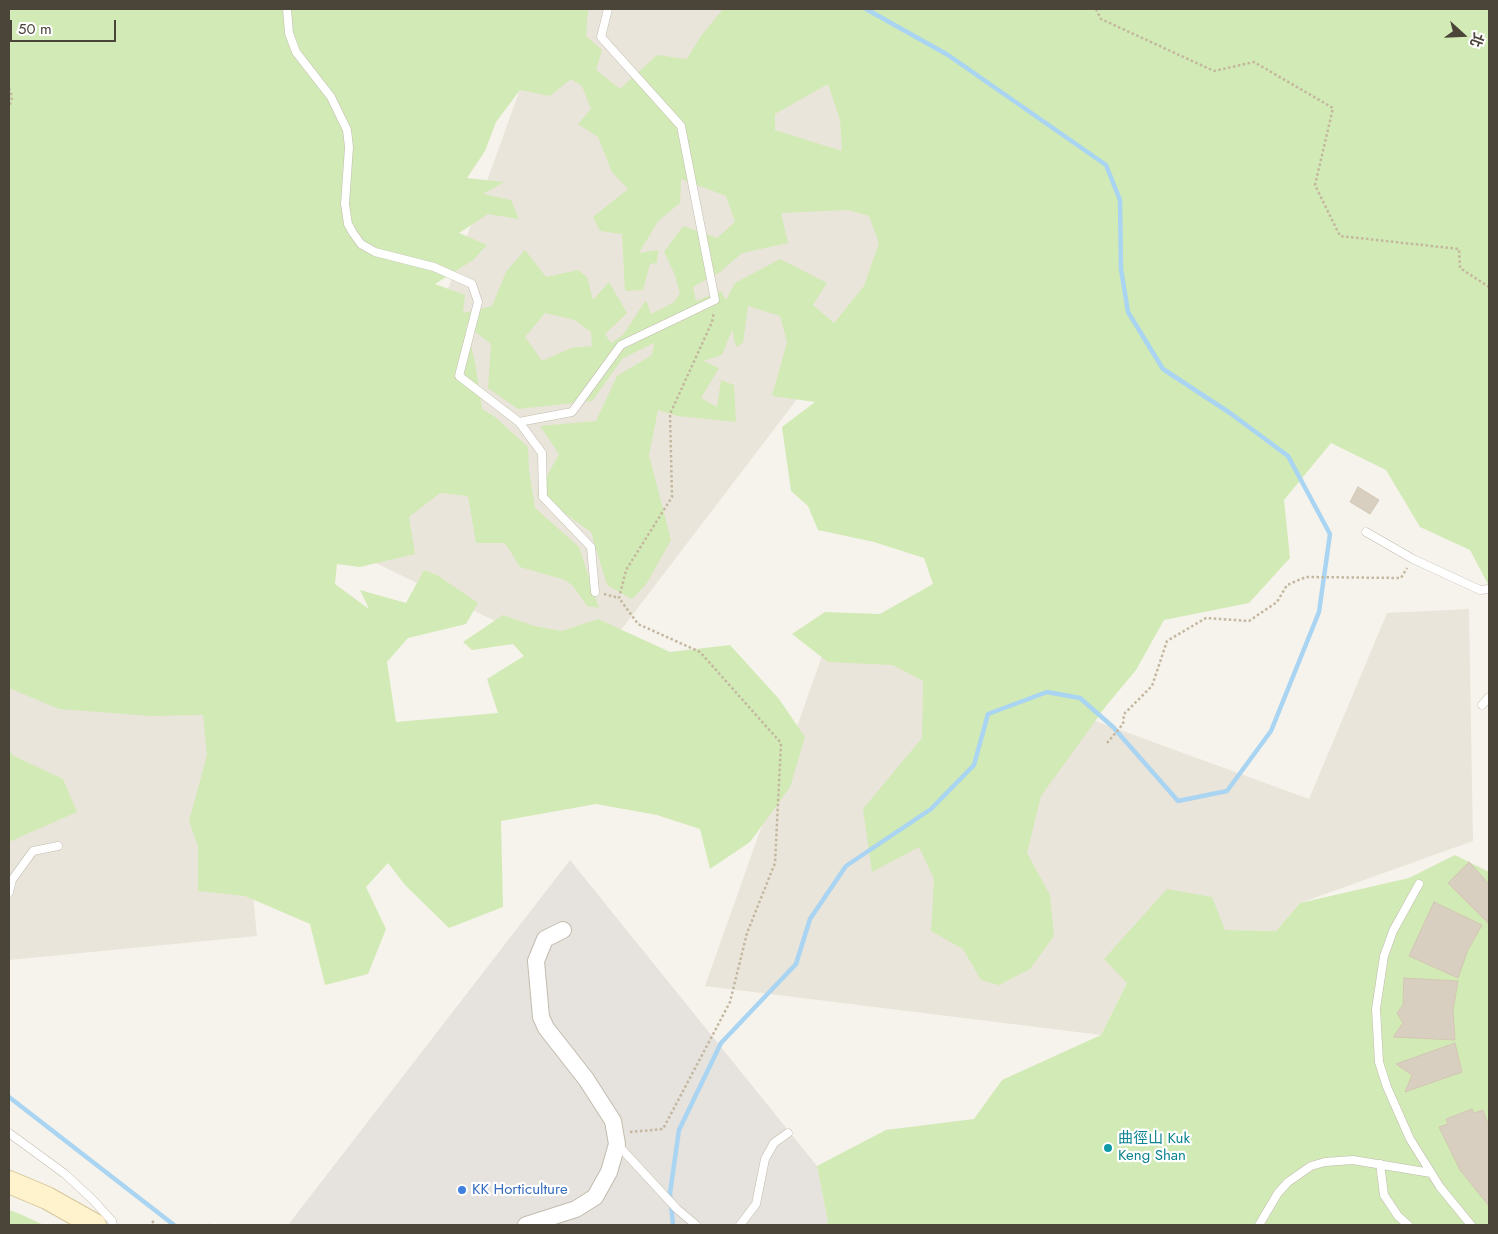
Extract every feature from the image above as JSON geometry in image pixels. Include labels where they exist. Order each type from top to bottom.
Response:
[{"type":"main road","points":[[9,1182],[47,1198],[95,1225]]},
{"type":"street","points":[[526,1225],[576,1210],[595,1197],[609,1172],[617,1139],[613,1121],[540,1017],[536,962],[545,939],[563,930]]},
{"type":"lane","points":[[287,9],[289,33],[296,52],[331,97],[347,130],[349,147],[345,204],[348,224],[361,244],[375,252],[434,267],[472,284],[478,302],[459,376],[519,422],[542,453],[543,497],[591,547],[595,592]]},
{"type":"lane","points":[[519,422],[572,412],[621,345],[715,300],[681,126],[601,37],[608,9]]},
{"type":"lane","points":[[1366,532],[1413,559],[1480,590],[1489,588]]},
{"type":"lane","points":[[1482,705],[1489,697]]},
{"type":"lane","points":[[9,892],[12,880],[33,851],[58,846]]},
{"type":"lane","points":[[1419,884],[1393,931],[1384,956],[1378,991],[1376,1035],[1380,1062],[1387,1087],[1410,1138],[1431,1172],[1471,1225]]},
{"type":"lane","points":[[9,1133],[66,1174],[112,1221],[113,1225]]},
{"type":"lane","points":[[740,1225],[756,1204],[765,1159],[774,1143],[788,1133]]},
{"type":"lane","points":[[617,1139],[677,1209],[696,1225]]},
{"type":"lane","points":[[1259,1225],[1283,1187],[1299,1173],[1312,1166],[1339,1160],[1431,1172]]},
{"type":"lane","points":[[1380,1164],[1384,1195],[1394,1212],[1408,1225]]},
{"type":"path","points":[[1096,9],[1101,19],[1214,71],[1254,62],[1333,108],[1315,186],[1340,236],[1459,249],[1460,268],[1489,286]]},
{"type":"path","points":[[9,88],[12,97],[9,108]]},
{"type":"path","points":[[619,598],[626,570],[672,497],[670,414],[712,322],[715,300]]},
{"type":"path","points":[[1107,743],[1123,724],[1124,714],[1152,686],[1167,641],[1206,618],[1249,621],[1277,602],[1287,585],[1306,577],[1401,578],[1413,559]]},
{"type":"path","points":[[595,592],[619,598],[638,624],[700,652],[781,743],[775,864],[748,932],[730,1002],[663,1129],[617,1139]]},
{"type":"path","points":[[152,1221],[156,1225]]},
{"type":"shaded area","points":[[549,9],[833,9],[907,255],[592,668],[353,552]]},
{"type":"shaded area","points":[[1469,609],[1473,841],[1300,903],[1276,931],[1225,930],[1127,983],[1101,1035],[705,986],[833,625],[1309,799],[1387,613]]},
{"type":"shaded area","points":[[9,663],[235,705],[257,936],[9,960]]},
{"type":"shaded area","points":[[570,860],[817,1166],[828,1222],[824,1225],[288,1225]]},
{"type":"green space","points":[[9,9],[588,9],[586,36],[602,50],[596,70],[620,89],[657,55],[687,59],[701,36],[723,9],[1489,9],[1489,586],[1470,550],[1420,527],[1386,470],[1331,443],[1284,500],[1290,558],[1249,603],[1164,620],[1136,670],[1106,706],[1041,796],[1027,853],[1050,895],[1054,936],[1030,969],[999,985],[981,980],[963,949],[931,931],[934,879],[919,847],[872,872],[863,809],[922,738],[923,681],[893,665],[828,662],[792,634],[825,612],[880,614],[933,584],[924,558],[874,542],[818,530],[808,506],[791,491],[782,427],[815,402],[772,396],[787,342],[780,316],[748,306],[743,343],[736,347],[732,330],[722,355],[703,361],[719,368],[701,398],[717,407],[721,380],[734,385],[736,422],[678,416],[658,410],[649,455],[671,540],[647,583],[632,599],[607,585],[591,532],[537,494],[559,454],[540,426],[596,421],[617,376],[652,355],[654,343],[623,358],[592,401],[518,409],[488,388],[491,344],[466,325],[475,362],[482,409],[495,417],[528,447],[529,470],[535,508],[579,547],[599,608],[587,606],[573,586],[565,580],[520,567],[505,543],[476,543],[468,496],[440,493],[409,517],[415,554],[360,567],[337,564],[335,584],[369,609],[360,590],[406,603],[424,570],[437,575],[478,603],[466,624],[408,638],[387,662],[396,722],[498,713],[487,679],[524,656],[513,644],[472,650],[463,642],[503,615],[534,626],[562,631],[598,619],[670,652],[730,645],[779,699],[805,737],[790,787],[750,842],[710,869],[700,829],[657,815],[596,804],[501,821],[503,907],[449,928],[405,885],[388,863],[366,887],[386,929],[368,974],[325,985],[310,924],[245,896],[198,891],[198,846],[189,821],[207,755],[203,715],[151,716],[59,709],[9,688]],"holes":[[[571,79],[582,86],[591,109],[578,124],[598,137],[612,172],[628,189],[593,217],[600,231],[622,234],[625,291],[643,290],[650,264],[657,263],[658,250],[639,253],[658,221],[680,203],[681,179],[726,196],[735,222],[717,238],[683,226],[664,252],[675,275],[680,294],[673,303],[651,314],[646,300],[623,335],[611,343],[605,334],[627,313],[609,282],[593,300],[587,277],[578,270],[546,277],[525,250],[506,272],[492,306],[463,313],[465,295],[435,284],[473,260],[487,245],[459,233],[488,214],[519,219],[511,200],[483,194],[504,182],[467,178],[485,151],[496,122],[520,90],[550,96]],[[828,84],[840,120],[842,151],[775,130],[775,114]],[[848,210],[869,216],[879,243],[864,286],[834,323],[813,305],[827,283],[780,259],[735,283],[726,300],[721,291],[696,301],[693,287],[720,272],[742,253],[788,243],[781,213]],[[545,313],[575,320],[591,332],[592,346],[571,348],[542,361],[525,337]]]},
{"type":"green space","points":[[9,751],[14,756],[63,779],[77,812],[11,841],[9,844]]},
{"type":"green space","points":[[1455,855],[1489,872],[1489,1225],[824,1225],[828,1222],[817,1166],[886,1130],[974,1119],[1002,1080],[1101,1035],[1127,983],[1104,959],[1167,889],[1212,897],[1225,930],[1276,931],[1300,903],[1409,878]]},
{"type":"green space","points":[[9,1210],[20,1214],[44,1225],[9,1225]]},
{"type":"building","points":[[1358,487],[1379,500],[1370,514],[1350,502]]},
{"type":"building","points":[[1469,862],[1489,884],[1489,924],[1448,883]]},
{"type":"building","points":[[1434,902],[1482,925],[1468,950],[1458,978],[1409,956]]},
{"type":"building","points":[[1404,978],[1458,981],[1453,1010],[1455,1040],[1393,1037],[1403,1023],[1397,1013],[1403,1005]]},
{"type":"building","points":[[1455,1043],[1462,1072],[1405,1092],[1412,1075],[1396,1064]]},
{"type":"building","points":[[1472,1109],[1474,1113],[1483,1110],[1489,1127],[1489,1206],[1460,1170],[1439,1127],[1448,1124],[1446,1119]]},
{"type":"waterway","points":[[673,1225],[670,1193],[679,1130],[721,1043],[796,964],[810,919],[846,866],[931,809],[974,765],[988,714],[1047,692],[1080,698],[1113,727],[1178,801],[1227,791],[1271,731],[1319,612],[1330,534],[1288,456],[1230,413],[1163,369],[1128,312],[1121,269],[1120,200],[1106,165],[948,55],[866,9]]},
{"type":"waterway","points":[[9,1097],[174,1225]]},
{"type":"place","name":"曲徑山 Kuk Keng Shan","points":[[1108,1148]]},
{"type":"place","name":"KK Horticulture","points":[[462,1190]]}]
